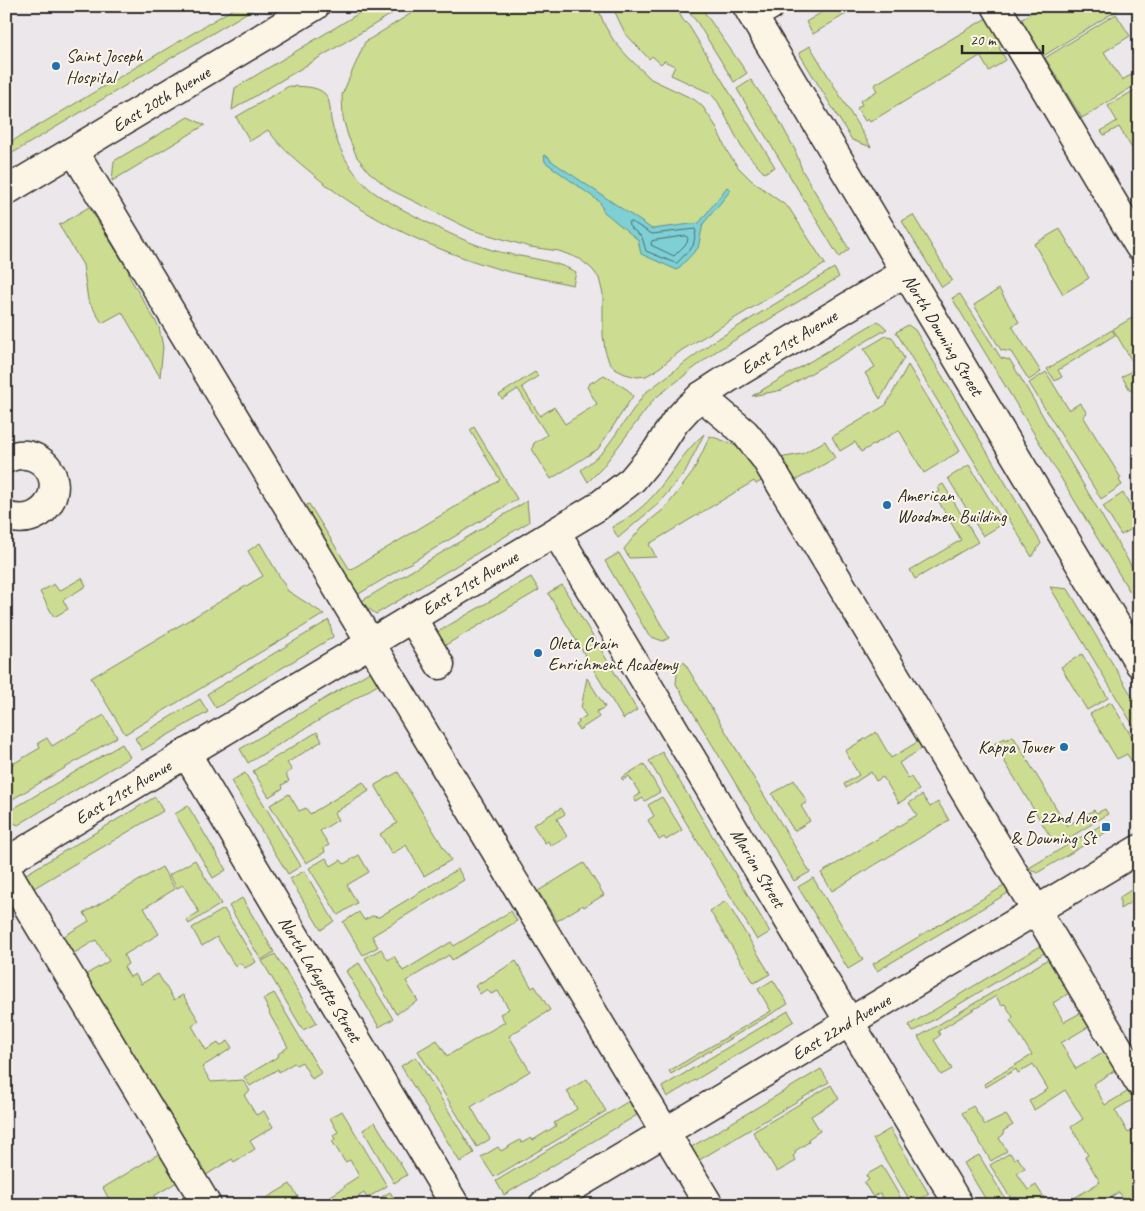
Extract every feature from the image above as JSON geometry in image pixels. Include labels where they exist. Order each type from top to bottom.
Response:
[{"type":"street","name":"East 20th Avenue","points":[[6,191],[315,6]]},
{"type":"street","points":[[996,6],[1139,246]]},
{"type":"street","name":"North Downing Street","points":[[757,10],[906,272],[1139,663]]},
{"type":"street","points":[[74,151],[709,1205]]},
{"type":"street","name":"East 21st Avenue","points":[[6,862],[597,507],[632,480],[656,450],[674,422],[701,396],[734,374],[906,272]]},
{"type":"street","points":[[701,396],[745,433],[765,458],[1139,1082]]},
{"type":"street","points":[[6,459],[19,454],[29,455],[38,459],[46,466],[54,484],[53,494],[43,511],[25,519],[15,519],[6,516]]},
{"type":"street","name":"Marion Street","points":[[556,532],[959,1205]]},
{"type":"street","points":[[412,618],[440,665]]},
{"type":"street","name":"North Lafayette Street","points":[[186,753],[455,1205]]},
{"type":"street","name":"East 22nd Avenue","points":[[543,1205],[1139,849]]},
{"type":"street","points":[[6,870],[207,1205]]},
{"type":"green space","points":[[238,6],[258,6],[6,157],[6,145]]},
{"type":"green space","points":[[371,6],[405,6],[232,110],[235,88]]},
{"type":"green space","points":[[423,6],[597,6],[605,26],[614,41],[651,79],[695,100],[703,107],[715,125],[728,153],[738,167],[751,180],[789,208],[825,264],[682,350],[646,376],[637,377],[615,369],[609,362],[605,350],[603,294],[599,278],[580,259],[559,251],[530,247],[472,230],[391,190],[369,172],[357,157],[343,118],[342,95],[365,42]]},
{"type":"green space","points":[[612,6],[675,6],[775,167],[764,173],[742,148],[718,102],[710,93],[671,75],[675,66],[664,61],[661,64],[652,56],[649,59],[625,33]]},
{"type":"green space","points":[[691,6],[700,6],[747,73],[734,82],[697,22],[686,9]]},
{"type":"green space","points":[[832,6],[859,6],[813,34],[806,22]]},
{"type":"green space","points":[[1041,6],[1051,6],[1054,10],[1061,6],[1124,6],[1040,58],[1018,22]]},
{"type":"green space","points":[[1116,14],[1130,36],[1104,52],[1122,80],[1131,75],[1137,84],[1082,118],[1045,58]]},
{"type":"green space","points":[[990,16],[1006,43],[999,48],[1006,60],[989,71],[980,56],[870,122],[868,119],[865,121],[857,108],[862,105],[860,101],[877,91],[874,85]]},
{"type":"green space","points":[[810,46],[871,147],[852,140],[799,53]]},
{"type":"green space","points":[[751,80],[779,120],[795,150],[802,170],[849,249],[839,257],[737,89]]},
{"type":"green space","points":[[289,86],[313,88],[325,94],[341,150],[357,176],[375,193],[444,231],[468,241],[503,253],[566,267],[576,272],[573,285],[506,271],[429,244],[381,221],[335,192],[290,154],[268,130],[250,141],[236,117]]},
{"type":"green space","points":[[1138,88],[1139,154],[1136,155],[1119,127],[1104,135],[1101,131],[1117,121],[1108,106]]},
{"type":"green space","points":[[188,117],[205,125],[112,181],[114,161]]},
{"type":"green space","points":[[89,207],[128,270],[130,278],[159,327],[163,347],[160,377],[122,312],[102,323],[88,300],[83,265],[59,225]]},
{"type":"green space","points":[[913,215],[952,280],[942,287],[902,221]]},
{"type":"green space","points":[[1060,229],[1089,278],[1063,294],[1034,244]]},
{"type":"green space","points":[[834,268],[839,277],[715,352],[654,399],[602,468],[588,482],[581,470],[603,452],[645,393],[711,343]]},
{"type":"green space","points":[[999,289],[1019,322],[1012,326],[1041,372],[1029,380],[1011,352],[1001,350],[974,305]]},
{"type":"green space","points":[[960,294],[1001,358],[1010,360],[1139,579],[1139,587],[1130,592],[952,298]]},
{"type":"green space","points":[[1139,314],[1139,385],[1130,390],[1122,377],[1136,368],[1113,329]]},
{"type":"green space","points":[[878,321],[887,329],[782,390],[752,396]]},
{"type":"green space","points":[[908,325],[915,330],[1041,543],[1032,557],[896,332]]},
{"type":"green space","points":[[1112,330],[1115,335],[1058,370],[1062,377],[1055,381],[1047,369]]},
{"type":"green space","points":[[886,336],[892,337],[904,358],[880,399],[865,373],[875,367],[864,349]]},
{"type":"green space","points":[[908,365],[960,451],[924,473],[899,430],[861,452],[855,442],[840,451],[832,437],[886,405]]},
{"type":"green space","points":[[535,372],[538,376],[522,387],[540,416],[554,407],[565,424],[597,404],[587,387],[604,375],[628,390],[633,396],[598,449],[551,479],[532,449],[534,443],[547,435],[518,389],[502,399],[499,395]]},
{"type":"green space","points":[[1046,372],[1069,410],[1080,403],[1087,413],[1083,416],[1121,478],[1119,480],[1122,485],[1101,499],[1029,383]]},
{"type":"green space","points":[[474,427],[517,499],[357,595],[303,507],[309,504],[350,570],[500,480],[470,430]]},
{"type":"green space","points":[[704,434],[685,472],[658,504],[618,538],[612,527],[633,514],[647,502],[696,441]]},
{"type":"green space","points":[[710,436],[743,450],[767,478],[756,484],[754,481],[649,544],[656,557],[629,558],[624,549],[642,527],[664,509],[674,497],[693,472]]},
{"type":"green space","points":[[825,441],[835,458],[793,482],[779,458],[802,454]]},
{"type":"green space","points":[[969,465],[1004,523],[983,536],[948,478]]},
{"type":"green space","points":[[943,484],[978,542],[915,579],[910,570],[961,540],[935,495],[940,491],[938,487]]},
{"type":"green space","points":[[1123,493],[1135,513],[1139,511],[1139,525],[1121,535],[1103,506]]},
{"type":"green space","points":[[527,501],[529,522],[376,614],[360,602]]},
{"type":"green space","points":[[260,543],[288,591],[324,614],[125,734],[91,678],[263,576],[248,551]]},
{"type":"green space","points":[[619,553],[669,638],[663,641],[649,636],[605,561]]},
{"type":"green space","points":[[531,577],[539,590],[437,650],[429,637]]},
{"type":"green space","points":[[82,578],[86,586],[63,600],[68,609],[54,617],[40,592],[54,584],[59,591]]},
{"type":"green space","points":[[562,585],[637,710],[623,719],[548,593]]},
{"type":"green space","points":[[1050,587],[1068,589],[1139,708],[1139,735]]},
{"type":"green space","points":[[329,620],[333,637],[216,708],[207,694]]},
{"type":"green space","points":[[1082,654],[1108,698],[1087,710],[1061,667]]},
{"type":"green space","points":[[684,662],[810,872],[794,881],[676,684],[678,666]]},
{"type":"green space","points":[[373,670],[381,683],[248,763],[240,749]]},
{"type":"green space","points":[[587,678],[605,707],[596,712],[599,717],[579,730],[576,725],[579,723],[578,721],[586,716],[581,708]]},
{"type":"green space","points":[[200,699],[208,712],[142,750],[135,738]]},
{"type":"green space","points":[[1111,702],[1139,749],[1139,769],[1137,770],[1127,754],[1117,759],[1090,714]]},
{"type":"green space","points":[[104,715],[117,737],[6,803],[6,768],[40,748],[38,743],[47,738],[52,746]]},
{"type":"green space","points":[[317,732],[322,741],[287,763],[292,770],[286,774],[289,781],[282,785],[283,788],[269,797],[253,771]]},
{"type":"green space","points":[[876,732],[891,758],[919,741],[923,748],[899,763],[908,778],[911,777],[919,790],[899,803],[883,777],[876,781],[871,772],[846,788],[844,784],[859,775],[845,751]]},
{"type":"green space","points":[[1013,736],[1067,826],[1094,810],[1097,813],[1105,809],[1108,814],[1056,846],[994,744]]},
{"type":"green space","points":[[122,744],[130,757],[18,825],[6,819],[6,813]]},
{"type":"green space","points":[[662,752],[770,932],[757,940],[649,761]]},
{"type":"green space","points":[[644,764],[660,792],[645,801],[643,798],[636,802],[634,798],[640,794],[629,776],[623,780],[621,778]]},
{"type":"green space","points":[[398,772],[451,860],[424,876],[406,845],[392,854],[380,834],[397,823],[375,785]]},
{"type":"green space","points":[[245,773],[301,866],[288,874],[231,781]]},
{"type":"green space","points":[[794,780],[807,802],[801,806],[810,821],[794,831],[772,794]]},
{"type":"green space","points":[[363,782],[369,791],[334,813],[338,820],[320,831],[329,845],[324,848],[325,852],[306,863],[270,805],[289,794],[299,811],[306,808],[310,814]]},
{"type":"green space","points":[[922,795],[930,807],[938,802],[949,820],[832,891],[821,873],[917,815],[909,803]]},
{"type":"green space","points":[[155,797],[163,811],[29,891],[21,877]]},
{"type":"green space","points":[[662,797],[682,830],[666,840],[664,837],[659,840],[648,820],[654,816],[648,805]]},
{"type":"green space","points":[[188,806],[226,870],[213,878],[175,814]]},
{"type":"green space","points":[[561,808],[565,814],[557,819],[567,837],[551,846],[548,841],[545,843],[533,825]]},
{"type":"green space","points":[[1108,821],[1113,828],[1037,873],[1029,868]]},
{"type":"green space","points":[[359,855],[369,872],[347,885],[357,903],[338,915],[309,868],[326,858],[331,866],[341,860],[344,864]]},
{"type":"green space","points":[[195,860],[221,904],[189,924],[186,920],[199,912],[183,885],[177,888],[169,875]]},
{"type":"green space","points":[[584,863],[604,895],[557,921],[538,891]]},
{"type":"green space","points":[[162,867],[175,889],[144,908],[159,934],[124,955],[128,964],[124,967],[130,977],[135,974],[141,984],[158,974],[174,1000],[183,995],[199,1021],[192,1026],[206,1050],[218,1043],[220,1046],[228,1041],[232,1048],[202,1067],[211,1082],[243,1080],[250,1091],[244,1095],[256,1115],[264,1111],[273,1127],[250,1141],[255,1149],[234,1162],[232,1159],[201,1178],[80,978],[109,961],[96,940],[71,955],[61,938],[89,921],[84,913]]},
{"type":"green space","points":[[458,869],[464,880],[372,936],[378,947],[363,955],[343,922],[359,912],[364,920],[372,916],[379,917]]},
{"type":"green space","points":[[304,871],[334,921],[321,930],[290,879]]},
{"type":"green space","points":[[813,878],[863,960],[848,969],[798,887]]},
{"type":"green space","points":[[1009,883],[1013,890],[877,971],[873,964]]},
{"type":"green space","points":[[1139,885],[1139,897],[1120,909],[1120,897]]},
{"type":"green space","points":[[242,898],[274,952],[261,960],[229,906]]},
{"type":"green space","points":[[726,901],[770,974],[754,983],[710,911]]},
{"type":"green space","points":[[224,909],[256,962],[245,968],[241,963],[235,966],[217,937],[202,946],[192,928]]},
{"type":"green space","points":[[511,911],[517,921],[452,960],[449,955],[406,981],[418,1001],[396,1014],[365,958],[381,949],[388,960],[394,956],[403,971],[451,942],[454,946]]},
{"type":"green space","points":[[1042,945],[1046,952],[913,1032],[909,1025]]},
{"type":"green space","points":[[275,954],[317,1023],[303,1030],[262,961]]},
{"type":"green space","points":[[1050,958],[1071,992],[1053,1003],[1064,1022],[1084,1011],[1093,1024],[1061,1043],[1076,1069],[1108,1050],[1119,1068],[1093,1084],[1105,1105],[1132,1089],[1137,1097],[1115,1110],[1128,1133],[1139,1126],[1139,1205],[1128,1205],[1119,1192],[1098,1205],[1063,1205],[1100,1182],[1085,1157],[1088,1155],[1071,1127],[1083,1119],[1065,1090],[1034,1110],[1029,1101],[1048,1089],[1033,1064],[1018,1073],[1016,1069],[986,1087],[984,1084],[1032,1055],[1010,1020],[1013,1017],[1005,1004],[1001,1005],[996,996],[938,1031],[940,1035],[934,1040],[952,1069],[941,1075],[918,1037]]},
{"type":"green space","points":[[516,961],[532,988],[535,986],[550,1010],[509,1036],[530,1071],[471,1107],[490,1139],[477,1147],[418,1051],[437,1040],[447,1056],[505,1022],[500,1014],[509,1009],[498,991],[491,994],[487,989],[480,994],[475,986]]},
{"type":"green space","points":[[359,963],[393,1019],[379,1027],[346,971]]},
{"type":"green space","points":[[773,980],[788,1004],[671,1074],[669,1071],[771,1011],[758,989]]},
{"type":"green space","points":[[274,993],[321,1073],[312,1079],[302,1062],[296,1065],[294,1063],[279,1072],[278,1069],[250,1086],[244,1077],[279,1056],[278,1054],[288,1047],[263,999]]},
{"type":"green space","points":[[788,1011],[794,1021],[667,1097],[662,1087]]},
{"type":"green space","points":[[416,1057],[474,1153],[460,1162],[401,1066]]},
{"type":"green space","points":[[821,1069],[829,1082],[696,1162],[688,1149]]},
{"type":"green space","points":[[587,1079],[606,1111],[494,1177],[481,1157],[498,1147],[501,1151],[520,1140],[522,1143],[531,1138],[533,1140],[556,1126],[554,1123],[577,1109],[567,1091]]},
{"type":"green space","points":[[831,1085],[839,1099],[811,1116],[820,1131],[808,1139],[809,1142],[795,1151],[796,1153],[793,1156],[796,1161],[777,1172],[753,1132]]},
{"type":"green space","points":[[629,1101],[637,1115],[504,1195],[496,1181]]},
{"type":"green space","points":[[973,1106],[985,1125],[1006,1115],[1013,1125],[1003,1131],[1004,1134],[999,1138],[1007,1151],[991,1161],[962,1113]]},
{"type":"green space","points":[[342,1111],[387,1186],[367,1198],[364,1193],[344,1205],[316,1205],[359,1176],[350,1160],[345,1162],[332,1141],[335,1139],[333,1135],[338,1132],[330,1118]]},
{"type":"green space","points":[[375,1122],[407,1175],[394,1183],[363,1130]]},
{"type":"green space","points":[[890,1129],[929,1194],[912,1204],[873,1139]]},
{"type":"green space","points":[[160,1153],[177,1182],[154,1196],[159,1205],[112,1205],[103,1188]]},
{"type":"green space","points":[[1010,1153],[1014,1159],[1017,1157],[1025,1168],[1017,1173],[1028,1190],[1036,1185],[1046,1201],[1041,1205],[1015,1205],[990,1165]]},
{"type":"green space","points":[[979,1155],[1009,1205],[989,1205],[964,1163]]},
{"type":"green space","points":[[882,1166],[905,1205],[887,1205],[880,1193],[873,1197],[864,1183],[869,1180],[866,1175]]},
{"type":"green space","points":[[290,1184],[303,1205],[255,1205]]},
{"type":"green space","points":[[390,1192],[398,1205],[370,1204]]},
{"type":"water","points":[[544,155],[652,229],[699,223],[727,187],[731,190],[703,224],[698,248],[677,270],[641,254],[638,240],[603,211],[600,202],[545,162]]},
{"type":"place","name":"Saint Joseph Hospital","points":[[56,66]]},
{"type":"place","name":"American Woodmen Building","points":[[887,505]]},
{"type":"place","name":"Oleta Crain Enrichment Academy","points":[[538,653]]},
{"type":"place","name":"Kappa Tower","points":[[1064,747]]},
{"type":"place","name":"E 22nd Ave & Downing St","points":[[1106,827]]}]
